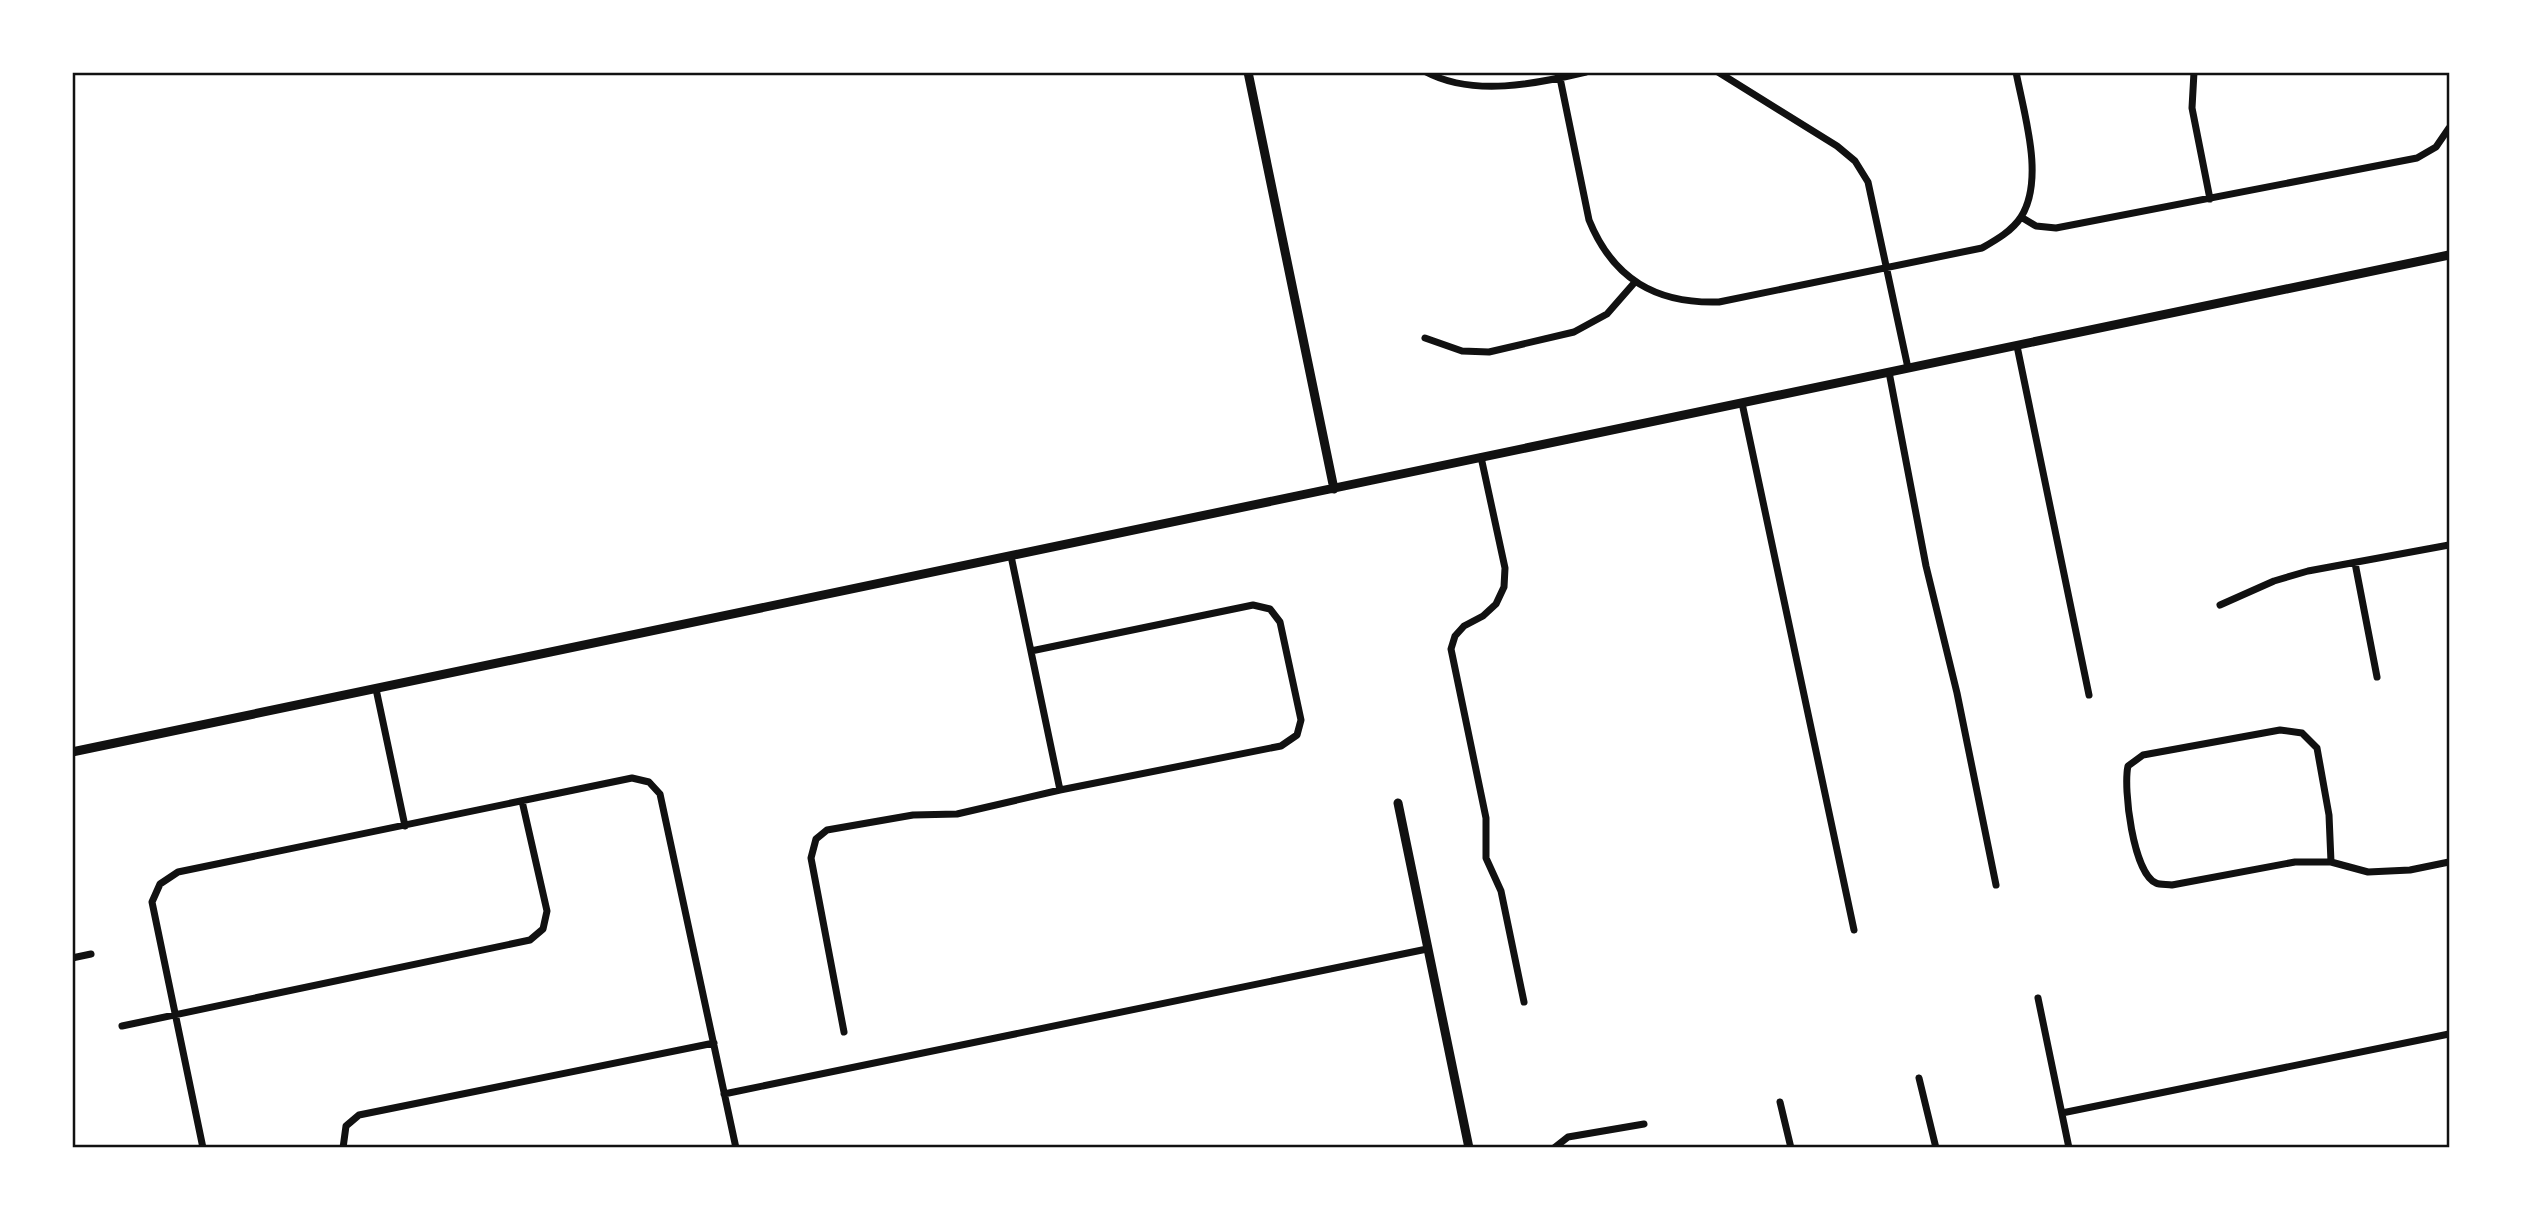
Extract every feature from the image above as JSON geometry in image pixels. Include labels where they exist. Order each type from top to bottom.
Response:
[{"type":"street","points":[[1248,72],[1334,489]]},
{"type":"street","points":[[1426,72],[1437,78],[1474,86],[1560,78],[1586,72]]},
{"type":"street","points":[[1718,72],[1837,146],[1855,161],[1868,183],[1908,368]]},
{"type":"street","points":[[1560,78],[1589,220],[1597,240],[1613,264],[1635,282],[1692,303],[1719,302],[1982,248],[1999,238],[2021,217],[2032,181],[2032,164],[2016,72]]},
{"type":"street","points":[[2194,72],[2192,108],[2210,199]]},
{"type":"street","points":[[2021,217],[2036,226],[2056,228],[2417,158],[2436,147],[2449,128]]},
{"type":"street","points":[[72,752],[2449,255]]},
{"type":"street","points":[[1425,338],[1462,351],[1489,352],[1574,332],[1607,314],[1635,282]]},
{"type":"street","points":[[2017,345],[2089,695]]},
{"type":"street","points":[[1889,372],[1926,566],[1957,693],[1996,886]]},
{"type":"street","points":[[1742,403],[1854,930]]},
{"type":"street","points":[[1481,457],[1504,568],[1504,587],[1496,604],[1483,616],[1464,626],[1455,636],[1451,649],[1486,818],[1486,858],[1501,891],[1524,1002]]},
{"type":"street","points":[[2220,604],[2274,581],[2308,571],[2449,545]]},
{"type":"street","points":[[1011,556],[1060,790]]},
{"type":"street","points":[[2355,563],[2377,677]]},
{"type":"street","points":[[844,1032],[811,858],[816,839],[827,830],[913,815],[957,814],[1060,790],[1281,746],[1297,735],[1301,720],[1280,622],[1270,609],[1253,606],[1031,652]]},
{"type":"street","points":[[376,689],[405,826]]},
{"type":"street","points":[[2331,862],[2329,815],[2317,748],[2302,733],[2280,730],[2143,755],[2128,766],[2126,792],[2138,858],[2145,873],[2155,883],[2172,885],[2295,862],[2331,862],[2368,872],[2410,870],[2449,862]]},
{"type":"street","points":[[203,1148],[152,902],[160,884],[178,872],[632,778],[649,782],[660,794],[736,1148]]},
{"type":"street","points":[[122,1026],[530,940],[543,929],[547,911],[522,801]]},
{"type":"street","points":[[1398,803],[1469,1148]]},
{"type":"street","points":[[724,1094],[1427,949]]},
{"type":"street","points":[[72,957],[91,954]]},
{"type":"street","points":[[2038,998],[2070,1148]]},
{"type":"street","points":[[2062,1113],[2449,1034]]},
{"type":"street","points":[[343,1148],[346,1126],[359,1115],[714,1043]]},
{"type":"street","points":[[1919,1078],[1936,1148]]},
{"type":"street","points":[[1780,1102],[1791,1148]]},
{"type":"street","points":[[1554,1148],[1568,1137],[1644,1124]]}]
